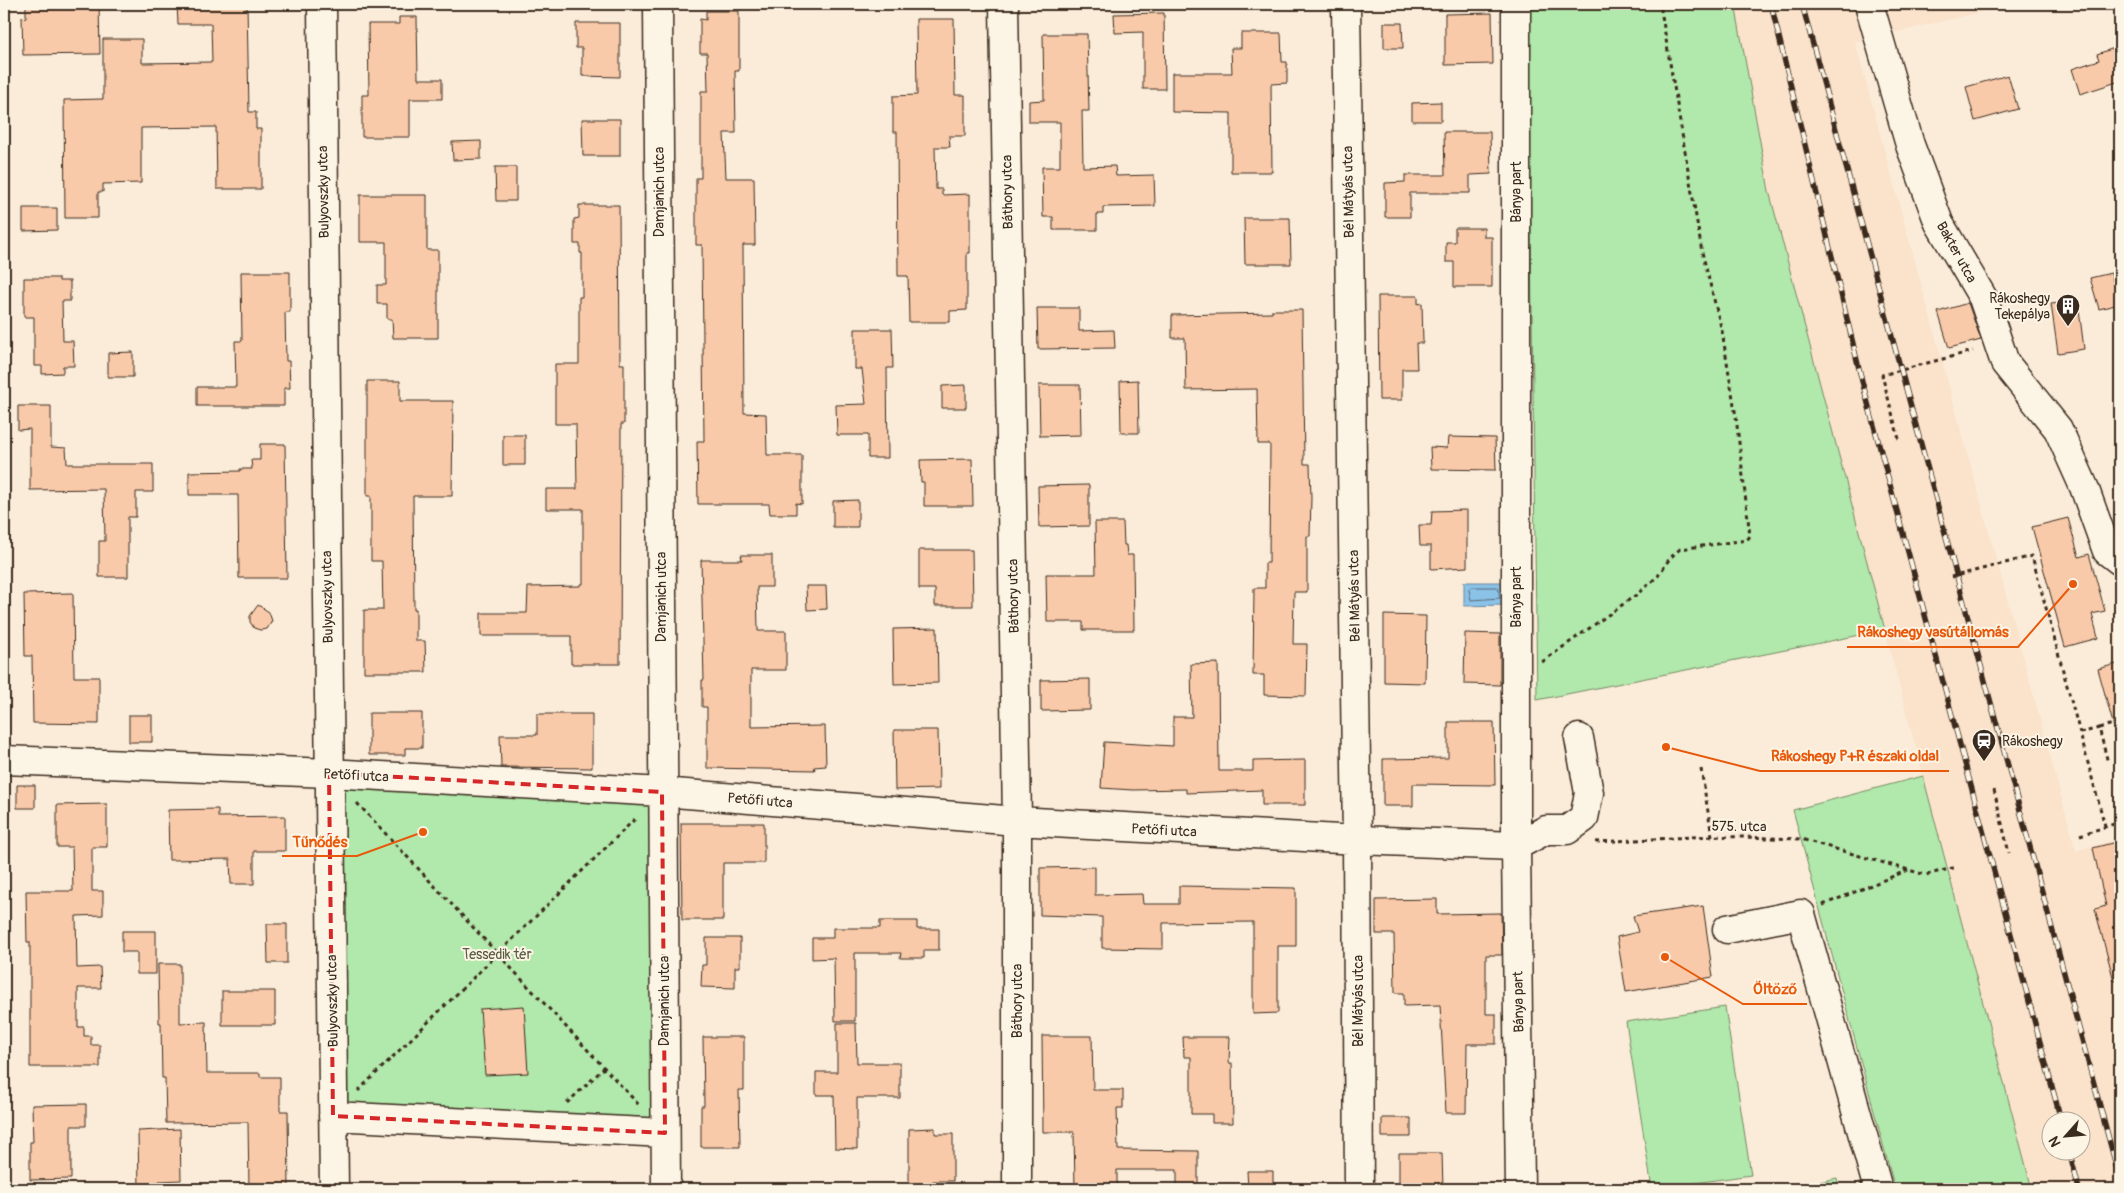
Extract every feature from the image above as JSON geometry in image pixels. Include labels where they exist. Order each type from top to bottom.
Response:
[{"type":"street","name":"Bulyovszky utca","points":[[322,4],[334,1189]]},
{"type":"street","name":"Damjanich utca","points":[[658,4],[666,1189]]},
{"type":"street","name":"Báthory utca","points":[[1004,4],[1017,821],[1017,1189]]},
{"type":"street","name":"Bél Mátyás utca","points":[[1346,4],[1357,840],[1359,1189]]},
{"type":"street","name":"Bánya part","points":[[1516,4],[1516,846],[1520,1189]]},
{"type":"street","name":"Bakter utca","points":[[1869,4],[1910,146],[1940,223],[1983,298],[2005,363],[2058,429],[2084,487],[2107,551],[2120,561]]},
{"type":"street","points":[[1516,846],[1546,830],[1567,830],[1584,818],[1589,793],[1579,738]]},
{"type":"street","name":"Petőfi utca","points":[[4,760],[329,773],[662,792],[1017,821],[1357,840],[1516,846]]},
{"type":"street","points":[[1727,930],[1801,914],[1878,1189]]},
{"type":"street","points":[[333,1116],[665,1133]]},
{"type":"path","points":[[1516,679],[1636,595],[1658,576],[1670,558],[1680,549],[1747,540],[1750,536],[1736,417],[1722,331],[1702,252],[1660,4]]},
{"type":"path","points":[[1899,439],[1882,375],[1998,344]]},
{"type":"path","points":[[1951,577],[2032,556],[2105,826]]},
{"type":"path","points":[[2080,732],[2120,722]]},
{"type":"path","points":[[2099,728],[2108,763]]},
{"type":"path","points":[[1701,769],[1712,836]]},
{"type":"path","points":[[1994,790],[2009,853]]},
{"type":"path","points":[[333,1116],[662,792]]},
{"type":"path","points":[[356,802],[665,1133]]},
{"type":"path","points":[[2080,835],[2120,822]]},
{"type":"path","name":"575. utca","points":[[1594,842],[1712,836],[1801,839],[1926,875],[1957,867]]},
{"type":"path","points":[[1801,914],[1908,870]]},
{"type":"path","points":[[567,1103],[604,1068]]},
{"type":"highlighted area","points":[[329,773],[662,792],[665,1133],[333,1116]]},
{"type":"shaded area","points":[[1735,4],[2015,4],[1855,42],[2076,851],[2120,838],[2120,1189],[2032,1189],[1769,191]]},
{"type":"green space","points":[[1528,4],[1735,4],[1769,191],[1885,630],[1537,700]]},
{"type":"green space","name":"Tessedik tér","points":[[329,773],[662,792],[665,1133],[333,1116]]},
{"type":"green space","points":[[1923,776],[2032,1189],[1895,1189],[1793,810]]},
{"type":"green space","points":[[1725,1007],[1751,1175],[1652,1189],[1626,1022]]},
{"type":"green space","points":[[1837,1178],[1839,1189],[1789,1189]]},
{"type":"water","points":[[1464,582],[1505,582],[1505,605],[1464,606]]},
{"type":"building","points":[[26,4],[99,4],[100,54],[23,55],[22,17],[26,18]]},
{"type":"building","points":[[177,4],[247,4],[249,112],[256,112],[256,129],[261,129],[261,189],[217,189],[216,127],[141,128],[141,183],[103,184],[103,192],[98,192],[98,218],[65,218],[64,100],[103,99],[103,39],[142,39],[142,63],[212,62],[211,24],[178,24]]},
{"type":"building","points":[[706,11],[739,11],[739,71],[735,71],[736,133],[724,133],[726,178],[754,178],[755,245],[743,245],[744,413],[766,414],[767,455],[802,455],[802,504],[796,503],[796,514],[770,514],[769,504],[698,504],[697,441],[704,441],[702,245],[696,245],[696,178],[701,178],[701,91],[708,91],[707,53],[700,53],[700,19],[706,20]]},
{"type":"building","points":[[1164,13],[1165,89],[1143,89],[1143,32],[1115,33],[1114,14]]},
{"type":"building","points":[[1492,13],[1493,64],[1445,65],[1445,14]]},
{"type":"building","points":[[399,17],[417,17],[418,79],[442,79],[442,99],[410,99],[410,137],[362,137],[362,95],[369,95],[368,24],[399,24]]},
{"type":"building","points":[[916,19],[954,19],[955,95],[965,95],[965,136],[949,136],[950,147],[935,147],[936,189],[942,189],[942,195],[970,194],[970,253],[967,253],[967,310],[950,311],[950,322],[909,322],[908,276],[898,276],[897,132],[893,132],[893,96],[917,95]]},
{"type":"building","points":[[576,23],[620,23],[620,77],[582,76],[582,48],[576,48]]},
{"type":"building","points":[[1384,23],[1402,23],[1403,48],[1384,48]]},
{"type":"building","points":[[1241,33],[1281,33],[1282,62],[1287,62],[1287,83],[1271,84],[1272,172],[1231,172],[1231,113],[1172,112],[1172,73],[1232,73],[1231,48],[1241,48]]},
{"type":"building","points":[[1043,34],[1087,34],[1089,111],[1082,111],[1083,167],[1115,166],[1116,176],[1154,175],[1155,206],[1103,207],[1103,214],[1097,214],[1097,230],[1053,230],[1053,217],[1043,217],[1042,167],[1060,167],[1060,122],[1029,122],[1029,101],[1044,100]]},
{"type":"building","points":[[2120,46],[2120,81],[2080,94],[2072,69],[2099,60],[2097,54]]},
{"type":"building","points":[[2008,75],[2018,109],[1975,121],[1966,87]]},
{"type":"building","points":[[1441,102],[1441,121],[1412,121],[1412,103]]},
{"type":"building","points":[[582,119],[620,119],[620,156],[583,156]]},
{"type":"building","points":[[1444,132],[1490,132],[1491,174],[1470,175],[1470,193],[1410,193],[1410,217],[1385,217],[1385,183],[1405,182],[1405,175],[1445,175]]},
{"type":"building","points":[[481,141],[481,159],[453,160],[452,142]]},
{"type":"building","points":[[495,167],[516,167],[516,201],[496,201]]},
{"type":"building","points":[[360,195],[427,195],[427,250],[438,250],[438,338],[393,338],[392,319],[387,319],[387,304],[377,304],[377,285],[386,285],[386,242],[360,242]]},
{"type":"building","points":[[579,205],[619,205],[620,364],[624,364],[624,424],[621,424],[620,664],[571,664],[571,636],[481,636],[481,613],[527,613],[528,587],[580,586],[580,584],[583,584],[583,509],[546,509],[546,489],[577,489],[576,424],[555,424],[555,364],[579,364],[579,297],[582,297],[582,253],[580,253],[580,244],[574,244],[574,219],[579,218]]},
{"type":"building","points":[[23,208],[57,208],[57,230],[23,231]]},
{"type":"building","points":[[1244,218],[1290,218],[1291,264],[1245,264]]},
{"type":"building","points":[[1455,228],[1484,228],[1484,237],[1492,237],[1492,287],[1454,287],[1454,262],[1446,262],[1446,242],[1455,242]]},
{"type":"building","points":[[241,272],[290,272],[290,312],[285,312],[286,361],[289,361],[290,388],[284,388],[284,406],[197,406],[197,387],[236,387],[235,341],[242,341]]},
{"type":"building","points":[[2111,273],[2119,304],[2099,309],[2090,278]]},
{"type":"building","points":[[24,278],[59,278],[59,281],[70,281],[70,301],[62,301],[63,341],[73,341],[74,366],[63,366],[63,373],[42,374],[42,366],[34,366],[34,317],[24,317]]},
{"type":"building","points":[[1378,296],[1418,296],[1418,304],[1422,303],[1423,343],[1416,343],[1417,369],[1402,369],[1402,400],[1379,400]]},
{"type":"building","name":"Rákoshegy Tekepálya","points":[[2078,301],[2084,349],[2058,353],[2051,304]]},
{"type":"building","points":[[1968,303],[1981,340],[1949,348],[1938,312]]},
{"type":"building","points":[[1037,308],[1079,308],[1079,331],[1114,330],[1115,348],[1038,349]]},
{"type":"building","points":[[1272,310],[1302,310],[1304,464],[1310,464],[1310,536],[1307,536],[1307,592],[1294,592],[1293,644],[1307,644],[1306,696],[1264,695],[1264,675],[1253,675],[1254,588],[1265,588],[1265,563],[1269,563],[1270,444],[1258,444],[1257,389],[1186,390],[1185,338],[1172,338],[1172,315],[1272,313]]},
{"type":"building","points":[[855,329],[892,329],[893,368],[887,368],[888,458],[868,458],[868,435],[837,435],[836,405],[866,404],[862,369],[855,369]]},
{"type":"building","points":[[133,352],[133,377],[108,377],[108,353]]},
{"type":"building","points":[[1138,380],[1139,433],[1121,433],[1120,381]]},
{"type":"building","points":[[367,381],[400,381],[400,401],[453,401],[452,496],[413,496],[416,641],[425,641],[426,672],[364,672],[364,610],[383,610],[382,561],[371,561],[371,496],[367,496]]},
{"type":"building","points":[[966,385],[966,408],[942,408],[942,386]]},
{"type":"building","points":[[1039,385],[1080,385],[1081,435],[1040,436]]},
{"type":"building","points":[[18,406],[51,406],[51,447],[66,448],[67,464],[153,464],[153,492],[136,492],[136,517],[128,517],[128,577],[99,577],[99,541],[105,541],[104,489],[30,490],[30,429],[18,430]]},
{"type":"building","points":[[503,435],[525,435],[525,465],[503,465]]},
{"type":"building","points":[[1448,437],[1495,438],[1496,470],[1431,469],[1430,447],[1447,448]]},
{"type":"building","points":[[260,444],[285,444],[287,578],[239,578],[238,495],[189,495],[189,472],[252,469],[251,460],[260,460]]},
{"type":"building","points":[[972,459],[973,506],[924,506],[924,482],[921,482],[920,460]]},
{"type":"building","points":[[1089,485],[1089,526],[1039,527],[1038,486]]},
{"type":"building","points":[[858,500],[858,527],[833,527],[833,501]]},
{"type":"building","points":[[1467,510],[1467,567],[1431,569],[1431,546],[1420,546],[1419,525],[1431,525],[1432,511]]},
{"type":"building","points":[[2068,518],[2079,557],[2089,554],[2105,611],[2092,614],[2098,638],[2065,647],[2032,527]]},
{"type":"building","points":[[1095,522],[1123,522],[1124,545],[1126,545],[1127,555],[1133,555],[1134,630],[1083,630],[1083,622],[1047,622],[1046,574],[1096,574]]},
{"type":"building","points":[[919,550],[972,550],[973,606],[935,606],[935,589],[919,589]]},
{"type":"building","points":[[741,555],[772,555],[772,587],[757,587],[758,631],[786,631],[786,670],[751,670],[751,727],[825,726],[826,766],[814,767],[815,770],[707,768],[707,707],[702,707],[702,680],[704,680],[701,560],[742,560]]},
{"type":"building","points":[[806,586],[826,586],[827,609],[807,610]]},
{"type":"building","points":[[73,593],[74,677],[99,677],[99,724],[33,723],[32,656],[25,656],[24,594]]},
{"type":"building","points":[[258,605],[269,612],[272,621],[267,629],[260,630],[254,628],[250,622],[250,616]]},
{"type":"building","points":[[1384,615],[1426,616],[1425,683],[1384,682]]},
{"type":"building","points":[[937,628],[938,683],[894,684],[893,629]]},
{"type":"building","points":[[1465,633],[1500,634],[1500,685],[1464,684]]},
{"type":"building","points":[[1218,663],[1219,771],[1253,771],[1253,761],[1305,760],[1305,805],[1262,805],[1262,790],[1186,793],[1186,789],[1133,790],[1101,788],[1104,742],[1173,746],[1173,717],[1192,717],[1191,664]]},
{"type":"building","points":[[2120,663],[2120,727],[2114,727],[2098,669]]},
{"type":"building","points":[[1090,679],[1090,710],[1041,711],[1041,680]]},
{"type":"building","points":[[369,713],[422,713],[422,748],[405,748],[405,755],[369,755]]},
{"type":"building","points":[[537,714],[592,714],[592,768],[501,767],[500,735],[537,735]]},
{"type":"building","points":[[129,715],[152,715],[152,742],[129,742]]},
{"type":"building","points":[[1448,722],[1494,722],[1495,785],[1413,784],[1413,806],[1383,806],[1383,759],[1448,758]]},
{"type":"building","points":[[894,730],[938,730],[939,789],[895,790]]},
{"type":"building","points":[[17,785],[35,785],[35,808],[17,808]]},
{"type":"building","points":[[107,804],[107,847],[92,847],[92,891],[103,891],[103,915],[76,916],[77,968],[100,967],[101,988],[78,988],[78,1027],[84,1027],[84,1036],[91,1036],[91,1045],[100,1045],[100,1067],[30,1067],[30,942],[27,942],[26,891],[73,891],[72,847],[57,847],[57,805]]},
{"type":"building","points":[[218,809],[218,817],[285,816],[285,851],[254,851],[254,884],[231,884],[230,859],[169,860],[168,810]]},
{"type":"building","points":[[681,823],[764,823],[764,863],[723,863],[723,920],[682,920]]},
{"type":"building","points":[[2120,841],[2120,980],[2114,981],[2095,909],[2106,906],[2093,848]]},
{"type":"building","points":[[1095,867],[1095,895],[1142,894],[1143,904],[1179,904],[1179,886],[1296,888],[1296,946],[1278,946],[1278,1013],[1253,1014],[1253,922],[1163,923],[1163,949],[1102,948],[1102,917],[1040,915],[1040,868]]},
{"type":"building","points":[[1437,899],[1437,914],[1501,913],[1502,955],[1486,955],[1486,1014],[1496,1014],[1496,1044],[1467,1044],[1466,1113],[1446,1113],[1440,1005],[1404,1006],[1404,993],[1395,993],[1394,934],[1376,934],[1376,900]]},
{"type":"building","points":[[1703,906],[1713,977],[1626,992],[1617,937],[1638,932],[1633,916]]},
{"type":"building","points":[[880,921],[917,921],[917,929],[939,929],[939,950],[924,950],[924,958],[900,958],[901,953],[855,953],[855,1021],[835,1021],[834,958],[812,959],[812,938],[833,938],[833,928],[880,928]]},
{"type":"building","points":[[267,924],[287,924],[287,963],[268,963]]},
{"type":"building","points":[[122,931],[156,931],[156,974],[137,974],[137,952],[122,952]]},
{"type":"building","points":[[706,938],[740,938],[740,967],[735,967],[735,988],[701,987],[702,965],[706,965]]},
{"type":"building","points":[[158,964],[180,964],[180,1023],[206,1022],[207,1073],[260,1073],[260,1077],[280,1077],[280,1111],[288,1111],[289,1189],[249,1189],[248,1122],[166,1123],[165,1078],[162,1078],[161,1023],[159,1023]]},
{"type":"building","points":[[222,991],[275,991],[275,1025],[222,1025]]},
{"type":"building","points":[[524,1006],[528,1073],[485,1075],[480,1009]]},
{"type":"building","points":[[837,1023],[856,1023],[857,1063],[900,1063],[900,1098],[857,1098],[857,1149],[835,1148],[834,1095],[816,1095],[816,1072],[837,1072]]},
{"type":"building","points":[[1042,1036],[1092,1036],[1093,1090],[1123,1090],[1123,1108],[1117,1108],[1118,1150],[1198,1151],[1198,1189],[1177,1189],[1177,1170],[1117,1170],[1117,1189],[1075,1189],[1074,1132],[1043,1132]]},
{"type":"building","points":[[703,1037],[744,1037],[744,1090],[739,1090],[740,1147],[701,1147],[701,1106],[704,1106]]},
{"type":"building","points":[[1183,1037],[1230,1037],[1229,1063],[1232,1063],[1233,1123],[1212,1123],[1212,1114],[1191,1114],[1191,1057],[1184,1057]]},
{"type":"building","points":[[86,1104],[86,1126],[71,1126],[71,1179],[30,1180],[30,1142],[33,1142],[32,1105]]},
{"type":"building","points":[[1382,1118],[1411,1118],[1411,1137],[1382,1137]]},
{"type":"building","points":[[935,1128],[935,1134],[953,1134],[953,1181],[933,1181],[933,1185],[909,1185],[909,1129]]},
{"type":"building","points":[[180,1129],[181,1180],[159,1181],[159,1189],[139,1189],[138,1131]]},
{"type":"building","points":[[1399,1153],[1442,1153],[1443,1189],[1399,1189]]},
{"type":"building","points":[[1247,1171],[1273,1171],[1273,1189],[1248,1189]]},
{"type":"railway","points":[[1771,4],[1862,381],[2058,1110]]},
{"type":"railway","points":[[1802,4],[2120,1180]]},
{"type":"railway","points":[[2072,1160],[2079,1189]]},
{"type":"place","name":"Rákoshegy Tekepálya","points":[[2068,327]]},
{"type":"place","name":"Rákoshegy vasútállomás","points":[[2073,584]]},
{"type":"place","name":"Rákoshegy P+R északi oldal","points":[[1666,747]]},
{"type":"place","name":"Rákoshegy","points":[[1984,762]]},
{"type":"place","name":"Tűnődés","points":[[423,832]]},
{"type":"place","name":"Öltöző","points":[[1665,957]]}]
